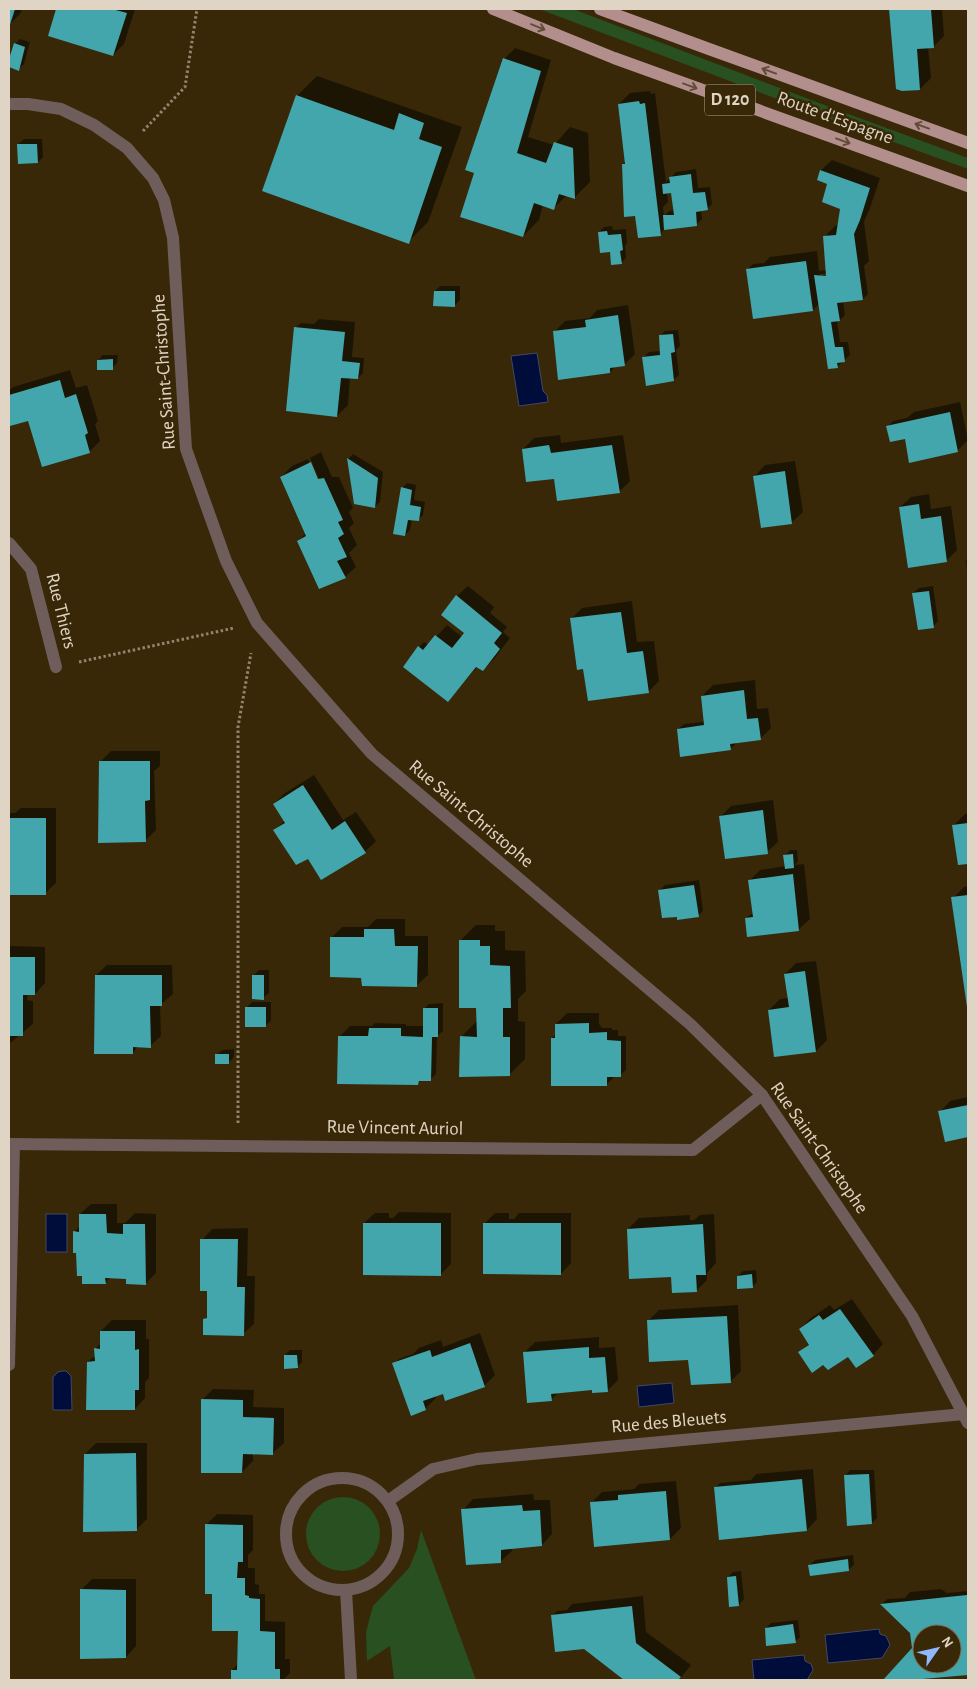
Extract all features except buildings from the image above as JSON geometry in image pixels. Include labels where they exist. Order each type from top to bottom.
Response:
[{"type":"main road","name":"Route d'Espagne","points":[[493,9],[614,58],[968,186]]},
{"type":"main road","name":"Route d'Espagne","points":[[600,9],[709,50],[968,142]]},
{"type":"street","points":[[9,104],[28,104],[61,109],[94,125],[127,148]]},
{"type":"street","name":"Rue Saint-Christophe","points":[[127,148],[153,178],[164,200],[173,238],[186,450],[226,561],[257,623],[372,754],[690,1024],[762,1096],[912,1316],[966,1419]]},
{"type":"street","name":"Rue Thiers","points":[[9,542],[32,569],[56,667]]},
{"type":"street","name":"Rue Vincent Auriol","points":[[11,1144],[693,1150],[762,1096]]},
{"type":"street","points":[[9,1365],[11,1144]]},
{"type":"street","name":"Rue des Bleuets","points":[[388,1502],[433,1469],[477,1459],[966,1419]]},
{"type":"street","points":[[336,1478],[356,1480],[374,1488],[388,1502],[397,1517],[398,1536],[396,1552],[388,1567],[377,1579],[363,1587],[346,1590],[327,1589],[310,1580],[296,1566],[287,1549],[286,1529],[291,1510],[302,1494],[318,1483],[336,1478]]},
{"type":"street","points":[[346,1590],[351,1680]]},
{"type":"path","points":[[127,148],[184,87],[197,9]]},
{"type":"path","points":[[56,667],[257,623],[238,727],[238,1145]]},
{"type":"green space","points":[[539,9],[573,9],[968,158],[968,169],[830,119]]},
{"type":"green space","points":[[336,1497],[350,1497],[364,1503],[374,1513],[380,1527],[380,1541],[374,1555],[364,1565],[350,1571],[336,1571],[322,1565],[312,1555],[306,1541],[306,1527],[312,1513],[322,1503]]},
{"type":"green space","points":[[421,1530],[476,1680],[394,1680],[390,1646],[367,1661],[366,1632],[373,1606],[409,1568],[417,1549]]},
{"type":"shaded area","points":[[537,353],[543,391],[547,395],[548,402],[519,406],[511,356]]},
{"type":"shaded area","points":[[46,1214],[67,1214],[67,1252],[46,1252]]},
{"type":"shaded area","points":[[62,1371],[66,1371],[71,1376],[72,1410],[53,1410],[53,1377]]},
{"type":"shaded area","points":[[672,1383],[674,1403],[639,1407],[637,1386]]},
{"type":"shaded area","points":[[879,1629],[880,1634],[886,1636],[890,1645],[882,1658],[828,1663],[825,1635]]},
{"type":"shaded area","points":[[804,1655],[805,1661],[811,1664],[813,1670],[807,1680],[754,1680],[752,1660]]}]
